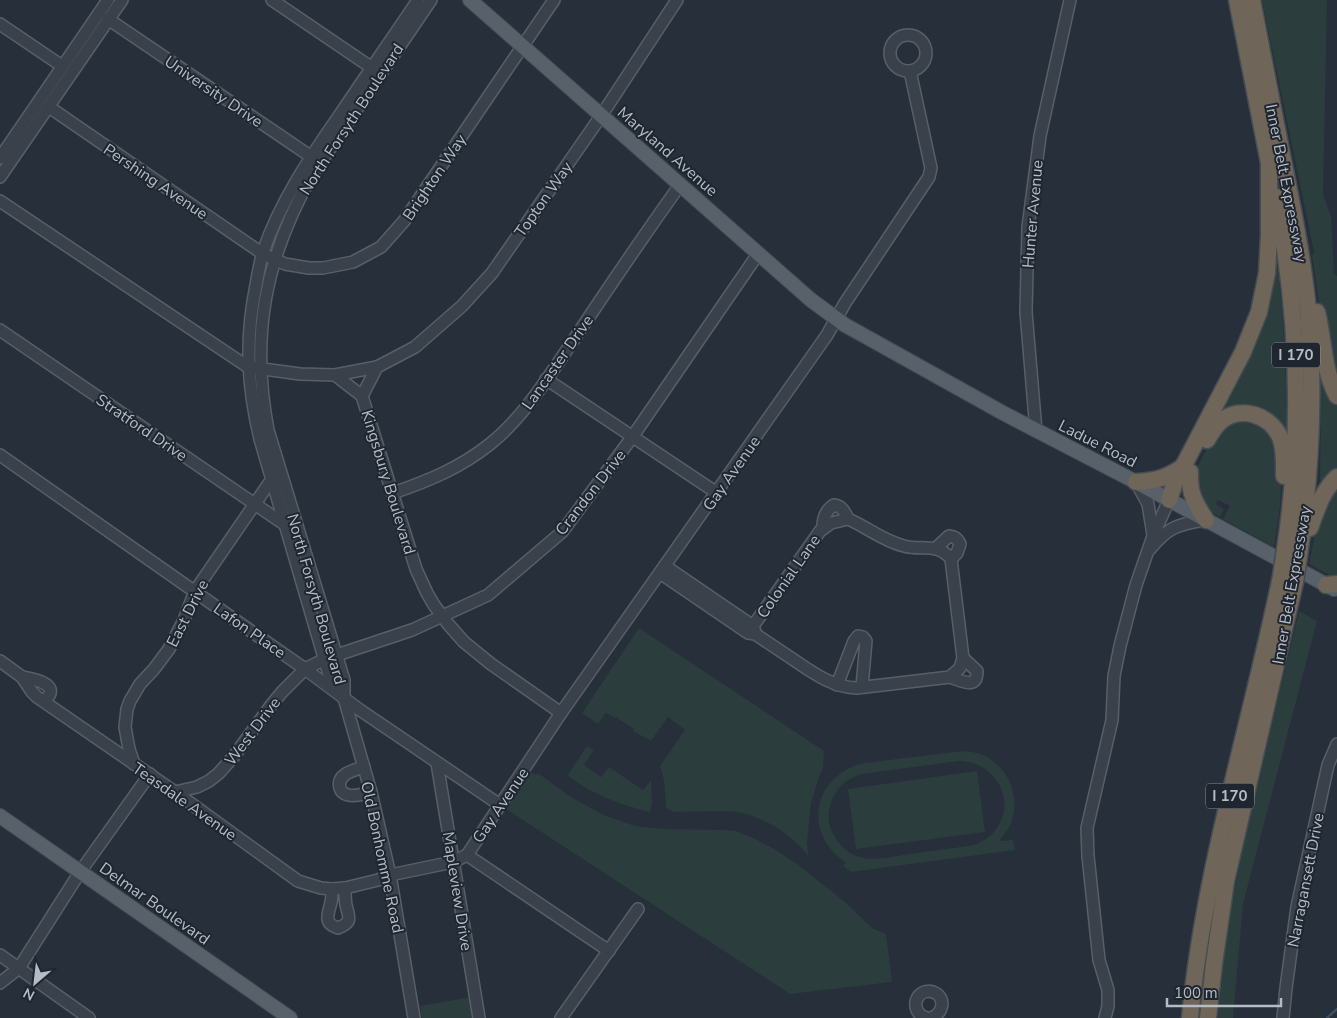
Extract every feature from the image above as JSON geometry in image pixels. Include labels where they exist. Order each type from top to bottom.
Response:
[{"type":"highway","name":"Inner Belt Expressway","points":[[1237,0],[1289,272],[1292,301],[1296,356],[1296,440],[1292,495],[1292,552]]},
{"type":"highway","name":"Inner Belt Expressway","points":[[1208,1018],[1217,936],[1227,872],[1309,476],[1311,393],[1308,310],[1299,241],[1252,0]]},
{"type":"highway","points":[[1168,500],[1183,486],[1187,469],[1243,352],[1259,312],[1264,294],[1269,256],[1269,163]]},
{"type":"highway","points":[[1299,241],[1319,321],[1325,364],[1337,396]]},
{"type":"highway","points":[[1136,482],[1154,481],[1187,469],[1221,421],[1236,414],[1246,413],[1262,418],[1276,430],[1283,447],[1292,552]]},
{"type":"highway","points":[[1187,469],[1194,501],[1206,520]]},
{"type":"highway","points":[[1292,552],[1326,490],[1337,477]]},
{"type":"highway","name":"Inner Belt Expressway","points":[[1190,1018],[1198,952],[1215,862],[1268,635],[1288,579]]},
{"type":"main road","name":"Maryland Avenue","points":[[470,0],[810,300],[840,322]]},
{"type":"main road","points":[[482,0],[500,26]]},
{"type":"main road","name":"Ladue Road","points":[[840,322],[1036,431],[1333,586]]},
{"type":"main road","name":"Delmar Boulevard","points":[[0,816],[290,1018]]},
{"type":"street","points":[[0,158],[108,0]]},
{"type":"street","points":[[0,177],[122,0]]},
{"type":"street","points":[[272,0],[376,70]]},
{"type":"street","name":"North Forsyth Boulevard","points":[[344,698],[330,678],[256,423],[248,368],[251,316],[263,254],[282,206],[376,70],[418,0]]},
{"type":"street","name":"North Forsyth Boulevard","points":[[376,70],[430,0]]},
{"type":"street","name":"Brighton Way","points":[[263,254],[295,266],[323,268],[353,262],[381,247],[404,221],[554,0]]},
{"type":"street","name":"Topton Way","points":[[335,375],[377,367],[416,347],[462,306],[492,273],[601,116],[678,0]]},
{"type":"street","name":"Hunter Avenue","points":[[1036,431],[1026,312],[1028,227],[1040,136],[1070,0]]},
{"type":"street","name":"University Drive","points":[[108,20],[315,160]]},
{"type":"street","points":[[0,24],[62,66]]},
{"type":"street","name":"Gay Avenue","points":[[467,856],[561,713],[822,342],[840,322],[845,303],[929,178],[931,168],[910,70]]},
{"type":"street","name":"Pershing Avenue","points":[[48,107],[263,254]]},
{"type":"street","name":"North Forsyth Boulevard","points":[[315,160],[290,218],[266,291],[260,341],[260,369],[268,430],[337,655],[344,680],[344,698]]},
{"type":"street","name":"Lancaster Drive","points":[[393,493],[448,472],[489,445],[512,424],[546,379],[680,185]]},
{"type":"street","points":[[0,201],[248,368],[300,374],[335,375]]},
{"type":"street","name":"Crandon Drive","points":[[325,659],[398,635],[488,595],[562,532],[633,436],[758,254]]},
{"type":"street","name":"Stratford Drive","points":[[0,330],[284,524]]},
{"type":"street","points":[[362,396],[377,367]]},
{"type":"street","name":"Kingsbury Boulevard","points":[[335,375],[362,396],[416,569],[427,593],[442,617],[477,653],[561,713]]},
{"type":"street","points":[[546,379],[717,493]]},
{"type":"street","name":"Lafon Place","points":[[0,455],[306,669],[437,764],[500,805]]},
{"type":"street","name":"East Drive","points":[[134,764],[125,727],[127,709],[134,692],[169,649],[184,620],[195,591],[279,469]]},
{"type":"street","points":[[1136,482],[1148,504],[1153,536]]},
{"type":"street","points":[[1105,1018],[1108,1006],[1108,990],[1098,960],[1087,828],[1112,720],[1115,667],[1136,585],[1168,500]]},
{"type":"street","name":"Colonial Lane","points":[[754,630],[822,679],[848,688],[950,677],[969,683],[974,682],[977,678],[977,671],[963,658],[950,559],[957,553],[960,544],[955,537],[949,536],[936,548],[905,547],[878,536],[848,519],[844,510],[838,505],[828,508],[824,516],[823,527]]},
{"type":"street","name":"Colonial Lane","points":[[663,570],[736,619],[748,633],[754,630],[823,527],[830,523],[848,519]]},
{"type":"street","points":[[1147,552],[1164,534],[1177,525],[1206,520]]},
{"type":"street","points":[[936,548],[950,559]]},
{"type":"street","points":[[837,685],[854,641],[858,636],[863,637],[866,641],[862,687]]},
{"type":"street","points":[[950,677],[960,668],[963,658]]},
{"type":"street","name":"West Drive","points":[[175,792],[197,787],[219,774],[282,692],[306,669],[325,659]]},
{"type":"street","name":"Teasdale Avenue","points":[[0,661],[22,677],[45,683],[49,686],[50,691],[49,696],[44,701],[150,774],[298,881],[321,888],[345,888],[390,875],[454,862],[467,856]]},
{"type":"street","name":"Old Bonhomme Road","points":[[344,698],[371,792],[390,875],[414,1018]]},
{"type":"street","name":"Narragansett Drive","points":[[1283,1018],[1297,907],[1328,764],[1337,744]]},
{"type":"street","name":"Mapleview Drive","points":[[437,764],[479,1018]]},
{"type":"street","points":[[364,767],[344,775],[340,780],[339,786],[341,792],[347,795],[354,796],[371,792]]},
{"type":"street","points":[[0,983],[19,968],[80,872],[150,774]]},
{"type":"street","points":[[467,856],[609,951]]},
{"type":"street","points":[[332,889],[331,904],[327,914],[328,921],[332,926],[338,928],[346,926],[349,922],[349,914],[345,904],[345,888]]},
{"type":"street","points":[[561,1018],[638,910]]},
{"type":"street","points":[[0,955],[89,1018]]},
{"type":"street","points":[[926,1018],[916,1010],[916,1001],[921,994],[929,991],[937,994],[942,1002],[941,1011],[931,1018]]},
{"type":"shaded area","points":[[1262,0],[1327,0],[1323,195],[1331,216],[1334,274],[1337,276],[1337,385],[1327,354],[1312,256],[1314,252]]},
{"type":"shaded area","points":[[1271,255],[1276,255],[1281,302],[1285,350],[1288,446],[1274,422],[1215,421]]},
{"type":"shaded area","points":[[1317,354],[1331,395],[1337,405],[1337,471],[1321,485],[1321,388]]},
{"type":"shaded area","points":[[1243,417],[1270,428],[1282,466],[1280,506],[1274,547],[1223,519],[1230,506],[1218,500],[1216,504],[1224,509],[1220,517],[1204,508],[1194,473],[1214,435]]},
{"type":"shaded area","points":[[1337,482],[1337,579],[1309,564],[1319,514]]},
{"type":"shaded area","points":[[1299,611],[1317,621],[1243,904],[1233,1018],[1218,1018],[1231,907],[1246,832]]},
{"type":"shaded area","points":[[639,628],[824,751],[823,768],[811,803],[807,843],[808,856],[786,834],[756,817],[737,812],[674,812],[668,809],[666,807],[664,780],[660,766],[685,730],[668,717],[651,741],[633,731],[634,729],[616,717],[606,713],[598,724],[582,713]]},
{"type":"shaded area","points":[[587,746],[594,750],[584,765],[601,777],[609,767],[643,790],[651,780],[652,803],[650,812],[608,799],[568,776]]},
{"type":"shaded area","points":[[963,751],[973,752],[989,758],[1003,771],[1012,788],[1014,797],[1013,816],[1009,827],[999,841],[1013,840],[1015,850],[851,872],[843,866],[846,863],[832,851],[823,837],[819,822],[819,807],[824,792],[833,780],[846,770],[864,763]],"holes":[[[959,761],[976,764],[989,772],[998,783],[1003,795],[1004,809],[1000,822],[992,834],[979,843],[870,859],[847,851],[837,841],[831,830],[829,815],[834,795],[845,782],[856,776]]]},
{"type":"shaded area","points":[[527,771],[536,775],[538,773],[571,797],[604,815],[635,826],[665,829],[736,831],[771,847],[797,864],[845,902],[872,928],[886,934],[892,982],[790,994],[503,807]]},
{"type":"shaded area","points":[[977,771],[985,832],[856,849],[848,789]]},
{"type":"shaded area","points":[[471,997],[474,1018],[422,1018],[420,1006]]},
{"type":"waterway","points":[[1327,1018],[1337,1009]]}]
